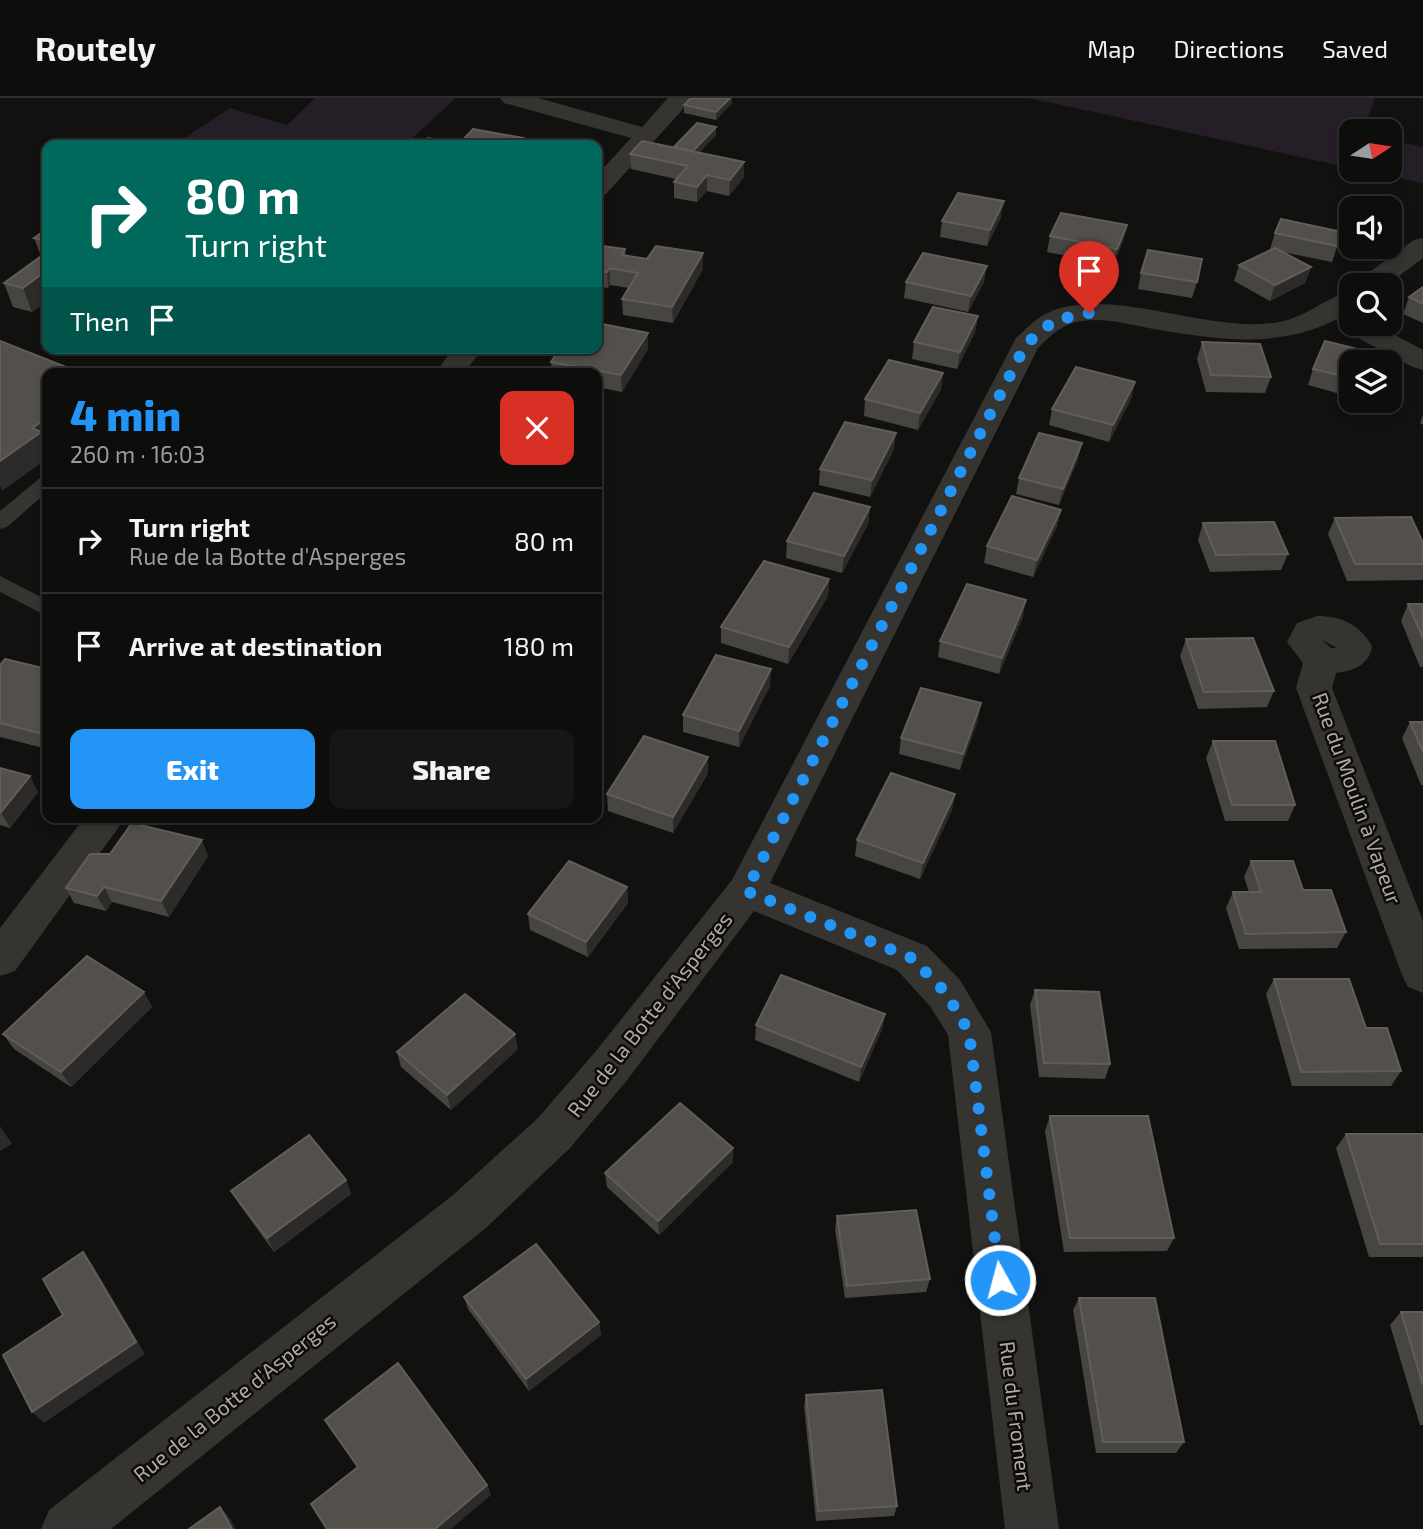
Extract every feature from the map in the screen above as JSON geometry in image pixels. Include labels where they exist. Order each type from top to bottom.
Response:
[{"type":"street","points":[[512,98],[645,135]]},
{"type":"street","points":[[602,183],[681,98]]},
{"type":"street","points":[[1386,273],[1423,246]]},
{"type":"street","name":"Rue de la Botte d'Asperges","points":[[68,1529],[470,1211],[544,1141],[612,1065],[746,891],[1026,344],[1055,320],[1089,313],[1114,313],[1209,331],[1260,334],[1339,317]]},
{"type":"street","points":[[1382,336],[1423,360]]},
{"type":"street","points":[[453,368],[464,354]]},
{"type":"street","name":"Rue du Moulin à Vapeur","points":[[1322,659],[1314,688],[1423,975]]},
{"type":"street","points":[[0,958],[102,823]]},
{"type":"street","name":"Rue du Froment","points":[[746,891],[912,958],[946,993],[969,1032],[1032,1529]]},
{"type":"lane","points":[[0,522],[42,486]]},
{"type":"lane","points":[[0,583],[42,606]]},
{"type":"shaded area","points":[[315,98],[456,98],[410,140],[181,140],[230,108],[287,125]]},
{"type":"shaded area","points":[[1029,98],[1375,98],[1367,119],[1339,119],[1339,165]]},
{"type":"shaded area","points":[[1402,143],[1423,147],[1423,183],[1402,179]]},
{"type":"building","points":[[691,98],[730,98],[716,112],[684,105]]},
{"type":"building","points":[[697,123],[716,127],[693,151],[674,147]]},
{"type":"building","points":[[473,129],[523,138],[521,140],[463,140]]},
{"type":"building","points":[[642,141],[744,162],[730,180],[707,175],[697,187],[674,182],[688,166],[630,154]]},
{"type":"building","points":[[958,193],[1004,201],[990,230],[942,221]]},
{"type":"building","points":[[1061,213],[1127,225],[1117,249],[1050,236]]},
{"type":"building","points":[[1281,219],[1339,231],[1339,240],[1337,246],[1275,233]]},
{"type":"building","points":[[602,246],[625,249],[622,255],[647,259],[656,246],[703,253],[672,307],[622,299],[638,273],[609,268],[607,272],[602,271]]},
{"type":"building","points":[[1275,248],[1311,267],[1275,285],[1239,265]]},
{"type":"building","points":[[1148,250],[1202,259],[1197,282],[1141,273]]},
{"type":"building","points":[[923,253],[987,266],[971,296],[906,282]]},
{"type":"building","points":[[42,256],[42,274],[23,288],[4,283]]},
{"type":"building","points":[[1423,287],[1423,304],[1409,297]]},
{"type":"building","points":[[933,307],[978,316],[960,352],[914,342]]},
{"type":"building","points":[[602,324],[648,333],[621,375],[602,371],[602,368],[583,368],[551,362],[556,354],[602,354]]},
{"type":"building","points":[[0,341],[68,368],[42,368],[42,421],[32,428],[41,432],[0,461]]},
{"type":"building","points":[[1325,341],[1361,350],[1339,350],[1339,375],[1313,369]]},
{"type":"building","points":[[1202,342],[1260,344],[1271,377],[1211,375]]},
{"type":"building","points":[[889,360],[943,373],[920,413],[865,399]]},
{"type":"building","points":[[1076,367],[1135,382],[1113,425],[1052,409]]},
{"type":"building","points":[[845,422],[896,433],[872,480],[820,469]]},
{"type":"building","points":[[1039,433],[1082,443],[1063,489],[1019,478]]},
{"type":"building","points":[[814,493],[870,507],[844,556],[787,541]]},
{"type":"building","points":[[1012,496],[1061,510],[1037,560],[987,546]]},
{"type":"building","points":[[1411,517],[1423,543],[1423,564],[1355,564],[1335,518]]},
{"type":"building","points":[[1274,522],[1288,554],[1216,555],[1203,523]]},
{"type":"building","points":[[764,561],[829,579],[789,647],[721,627]]},
{"type":"building","points":[[967,584],[1026,600],[1002,658],[940,641]]},
{"type":"building","points":[[1408,604],[1423,604],[1423,638]]},
{"type":"building","points":[[1253,638],[1274,691],[1204,692],[1186,639]]},
{"type":"building","points":[[716,655],[771,669],[739,731],[683,715]]},
{"type":"building","points":[[5,659],[42,668],[42,734],[0,723],[0,665]]},
{"type":"building","points":[[921,688],[981,703],[963,754],[901,738]]},
{"type":"building","points":[[1410,722],[1423,722],[1423,752]]},
{"type":"building","points":[[644,736],[708,757],[673,817],[607,794]]},
{"type":"building","points":[[1213,741],[1275,741],[1295,805],[1232,805]]},
{"type":"building","points":[[0,768],[30,776],[1,812],[0,811]]},
{"type":"building","points":[[891,773],[955,794],[923,863],[857,840]]},
{"type":"building","points":[[132,823],[202,840],[161,901],[104,887],[97,896],[66,888],[90,854],[110,854]]},
{"type":"building","points":[[569,861],[627,887],[586,942],[528,914]]},
{"type":"building","points":[[1251,861],[1293,861],[1303,890],[1331,890],[1346,932],[1246,934],[1233,892],[1261,892]]},
{"type":"building","points":[[87,956],[144,992],[61,1072],[3,1034]]},
{"type":"building","points":[[781,975],[885,1014],[861,1067],[756,1025]]},
{"type":"building","points":[[1274,979],[1349,979],[1366,1028],[1387,1028],[1401,1071],[1301,1072]]},
{"type":"building","points":[[1035,990],[1099,992],[1110,1064],[1044,1063]]},
{"type":"building","points":[[465,994],[515,1034],[447,1095],[397,1052]]},
{"type":"building","points":[[680,1103],[733,1148],[658,1221],[605,1173]]},
{"type":"building","points":[[1050,1116],[1148,1116],[1174,1238],[1070,1238]]},
{"type":"building","points":[[1346,1134],[1423,1134],[1423,1244],[1380,1244]]},
{"type":"building","points":[[309,1135],[346,1180],[267,1238],[231,1191]]},
{"type":"building","points":[[916,1210],[930,1279],[847,1286],[837,1216]]},
{"type":"building","points":[[536,1244],[599,1322],[526,1379],[464,1297]]},
{"type":"building","points":[[83,1252],[136,1342],[32,1412],[3,1355],[63,1315],[43,1279]]},
{"type":"building","points":[[1079,1298],[1155,1298],[1184,1442],[1103,1442]]},
{"type":"building","points":[[1401,1312],[1423,1312],[1423,1385]]},
{"type":"building","points":[[398,1363],[487,1485],[435,1529],[327,1529],[311,1504],[358,1467],[325,1420]]},
{"type":"building","points":[[882,1390],[897,1506],[818,1511],[806,1395]]},
{"type":"building","points":[[220,1507],[232,1529],[189,1529]]},
{"type":"route","points":[[1000,1280],[969,1032],[946,993],[912,958],[746,891],[1026,344],[1055,320],[1089,313]]}]
